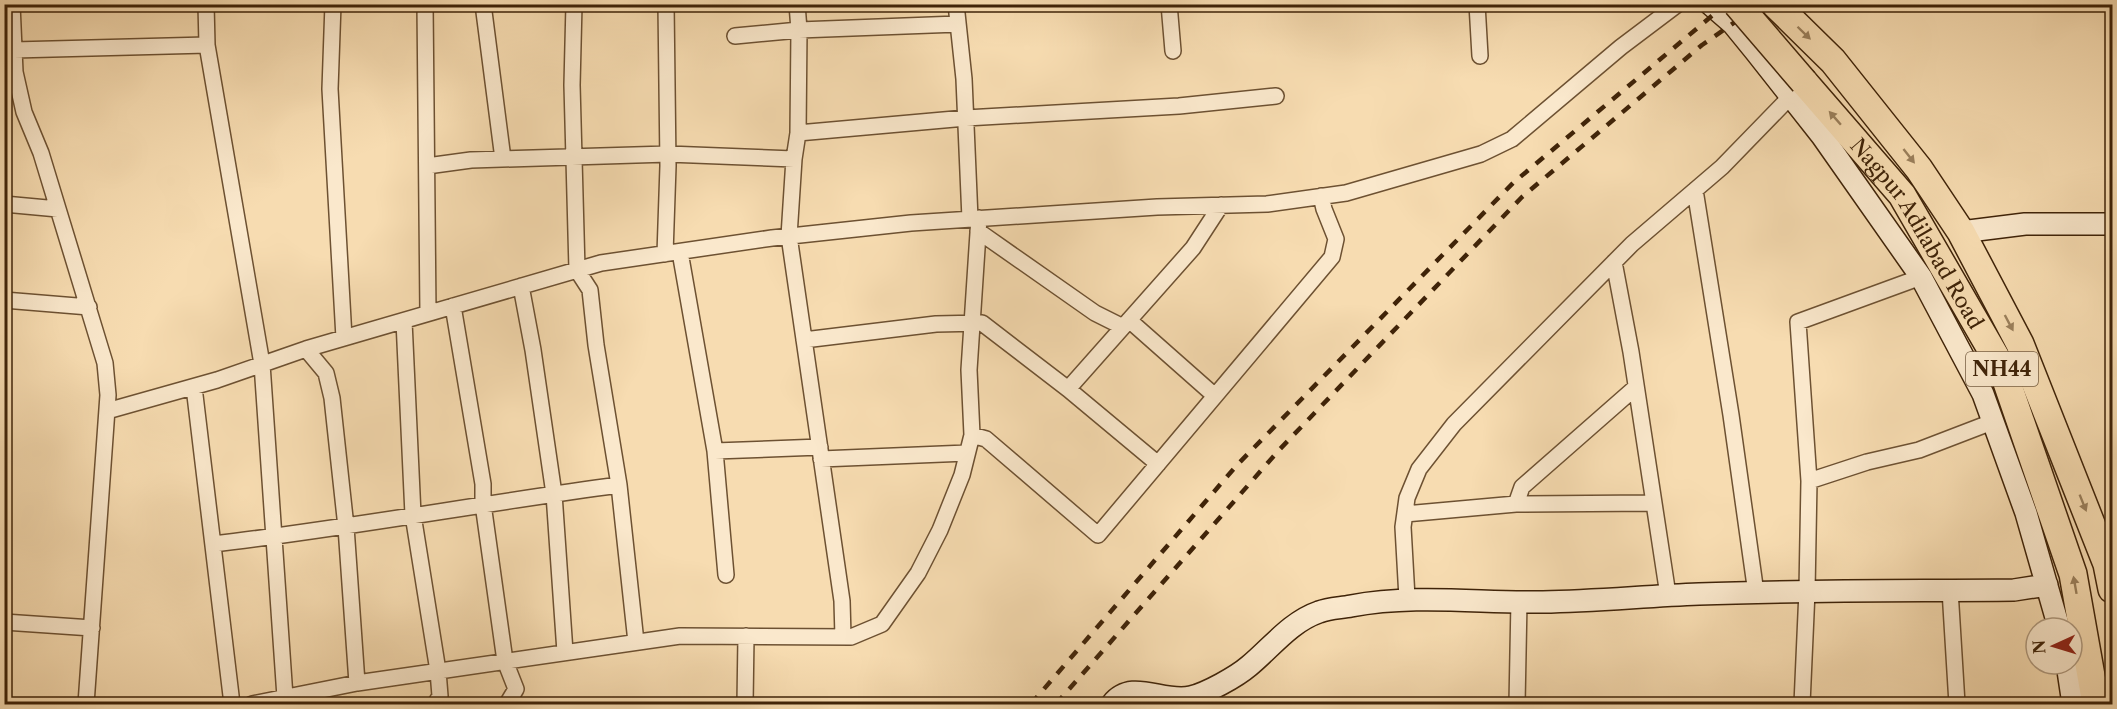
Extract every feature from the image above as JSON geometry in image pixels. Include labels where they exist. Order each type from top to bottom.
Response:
[{"type":"highway","name":"Nagpur Adilabad Road","points":[[1737,4],[1797,89],[1902,195],[2002,368],[2073,574],[2096,705]]},
{"type":"highway","name":"Nagpur Adilabad Road","points":[[1776,4],[1833,61],[1919,169],[1961,232],[2020,344],[2107,564],[2112,589]]},
{"type":"street","points":[[12,4],[15,72],[12,88],[41,153],[105,363],[108,395],[86,705]]},
{"type":"street","points":[[206,4],[207,45],[262,364],[285,697]]},
{"type":"street","points":[[333,4],[330,89],[344,338]]},
{"type":"street","points":[[425,4],[428,313]]},
{"type":"street","points":[[483,4],[503,159]]},
{"type":"street","points":[[574,4],[572,85],[577,270],[590,290],[596,345],[619,485],[636,642]]},
{"type":"street","points":[[666,4],[672,253],[715,451],[726,575]]},
{"type":"street","points":[[797,4],[798,133],[789,236],[842,601],[843,637]]},
{"type":"street","points":[[252,705],[285,697],[311,698],[357,683],[680,636],[852,637],[882,624],[918,573],[940,530],[962,475],[972,435],[969,370],[976,222],[956,4]]},
{"type":"street","points":[[1169,4],[1173,51]]},
{"type":"street","points":[[1477,4],[1480,56]]},
{"type":"street","points":[[106,411],[194,387],[306,349],[601,263],[789,236],[1221,205],[1267,204],[1346,193],[1435,169],[1481,154],[1512,139],[1621,47],[1678,4]]},
{"type":"street","points":[[1710,4],[1732,24],[1755,51],[1797,89],[1828,145],[1921,277],[1983,394],[2026,513],[2056,616]]},
{"type":"street","points":[[735,36],[799,30],[958,24]]},
{"type":"street","points":[[14,50],[207,45]]},
{"type":"street","points":[[1407,598],[1403,527],[1407,498],[1419,469],[1454,424],[1614,262],[1722,167],[1797,89]]},
{"type":"street","points":[[798,133],[966,118],[1179,106],[1276,96]]},
{"type":"street","points":[[427,166],[471,160],[668,154],[794,159]]},
{"type":"street","points":[[1695,190],[1731,415],[1756,593]]},
{"type":"street","points":[[972,435],[986,440],[1098,536],[1332,257],[1336,239],[1321,196]]},
{"type":"street","points":[[4,204],[58,208]]},
{"type":"street","points":[[1068,389],[1193,248],[1221,205]]},
{"type":"street","points":[[976,222],[1095,313],[1126,324],[1215,396]]},
{"type":"street","points":[[1961,232],[2025,224],[2112,224]]},
{"type":"street","points":[[1614,262],[1668,595]]},
{"type":"street","points":[[1802,705],[1808,591],[1809,481],[1798,322],[1921,277]]},
{"type":"street","points":[[521,286],[533,350],[554,494],[565,652]]},
{"type":"street","points":[[4,300],[89,307]]},
{"type":"street","points":[[453,306],[483,484],[483,504],[505,661],[516,689],[507,705]]},
{"type":"street","points":[[404,321],[413,515],[438,671],[440,696],[435,705]]},
{"type":"street","points":[[804,340],[936,324],[982,323],[1068,389],[1158,464]]},
{"type":"street","points":[[306,349],[326,373],[332,398],[346,527],[357,683]]},
{"type":"street","points":[[194,387],[232,705]]},
{"type":"street","points":[[1516,504],[1522,487],[1636,387]]},
{"type":"street","points":[[1809,481],[1867,462],[1919,450],[1992,422]]},
{"type":"street","points":[[715,451],[967,453]]},
{"type":"street","points":[[214,544],[346,527],[483,504],[619,485]]},
{"type":"street","points":[[1405,514],[1516,504],[1654,503]]},
{"type":"street","points":[[1112,705],[1119,696],[1131,692],[1173,699],[1191,697],[1248,668],[1284,633],[1318,612],[1366,603],[1407,598],[1519,601],[1808,591],[2014,590],[2047,585]]},
{"type":"street","points":[[1950,590],[1957,705]]},
{"type":"street","points":[[1517,705],[1519,601]]},
{"type":"street","points":[[4,622],[92,628]]},
{"type":"street","points":[[746,636],[746,705]]},
{"type":"street","points":[[2069,676],[2073,705]]},
{"type":"railway","points":[[1031,704],[1237,465],[1513,183],[1726,4]]},
{"type":"railway","points":[[1056,704],[1280,449],[1522,197],[1702,45],[1761,4]]}]
